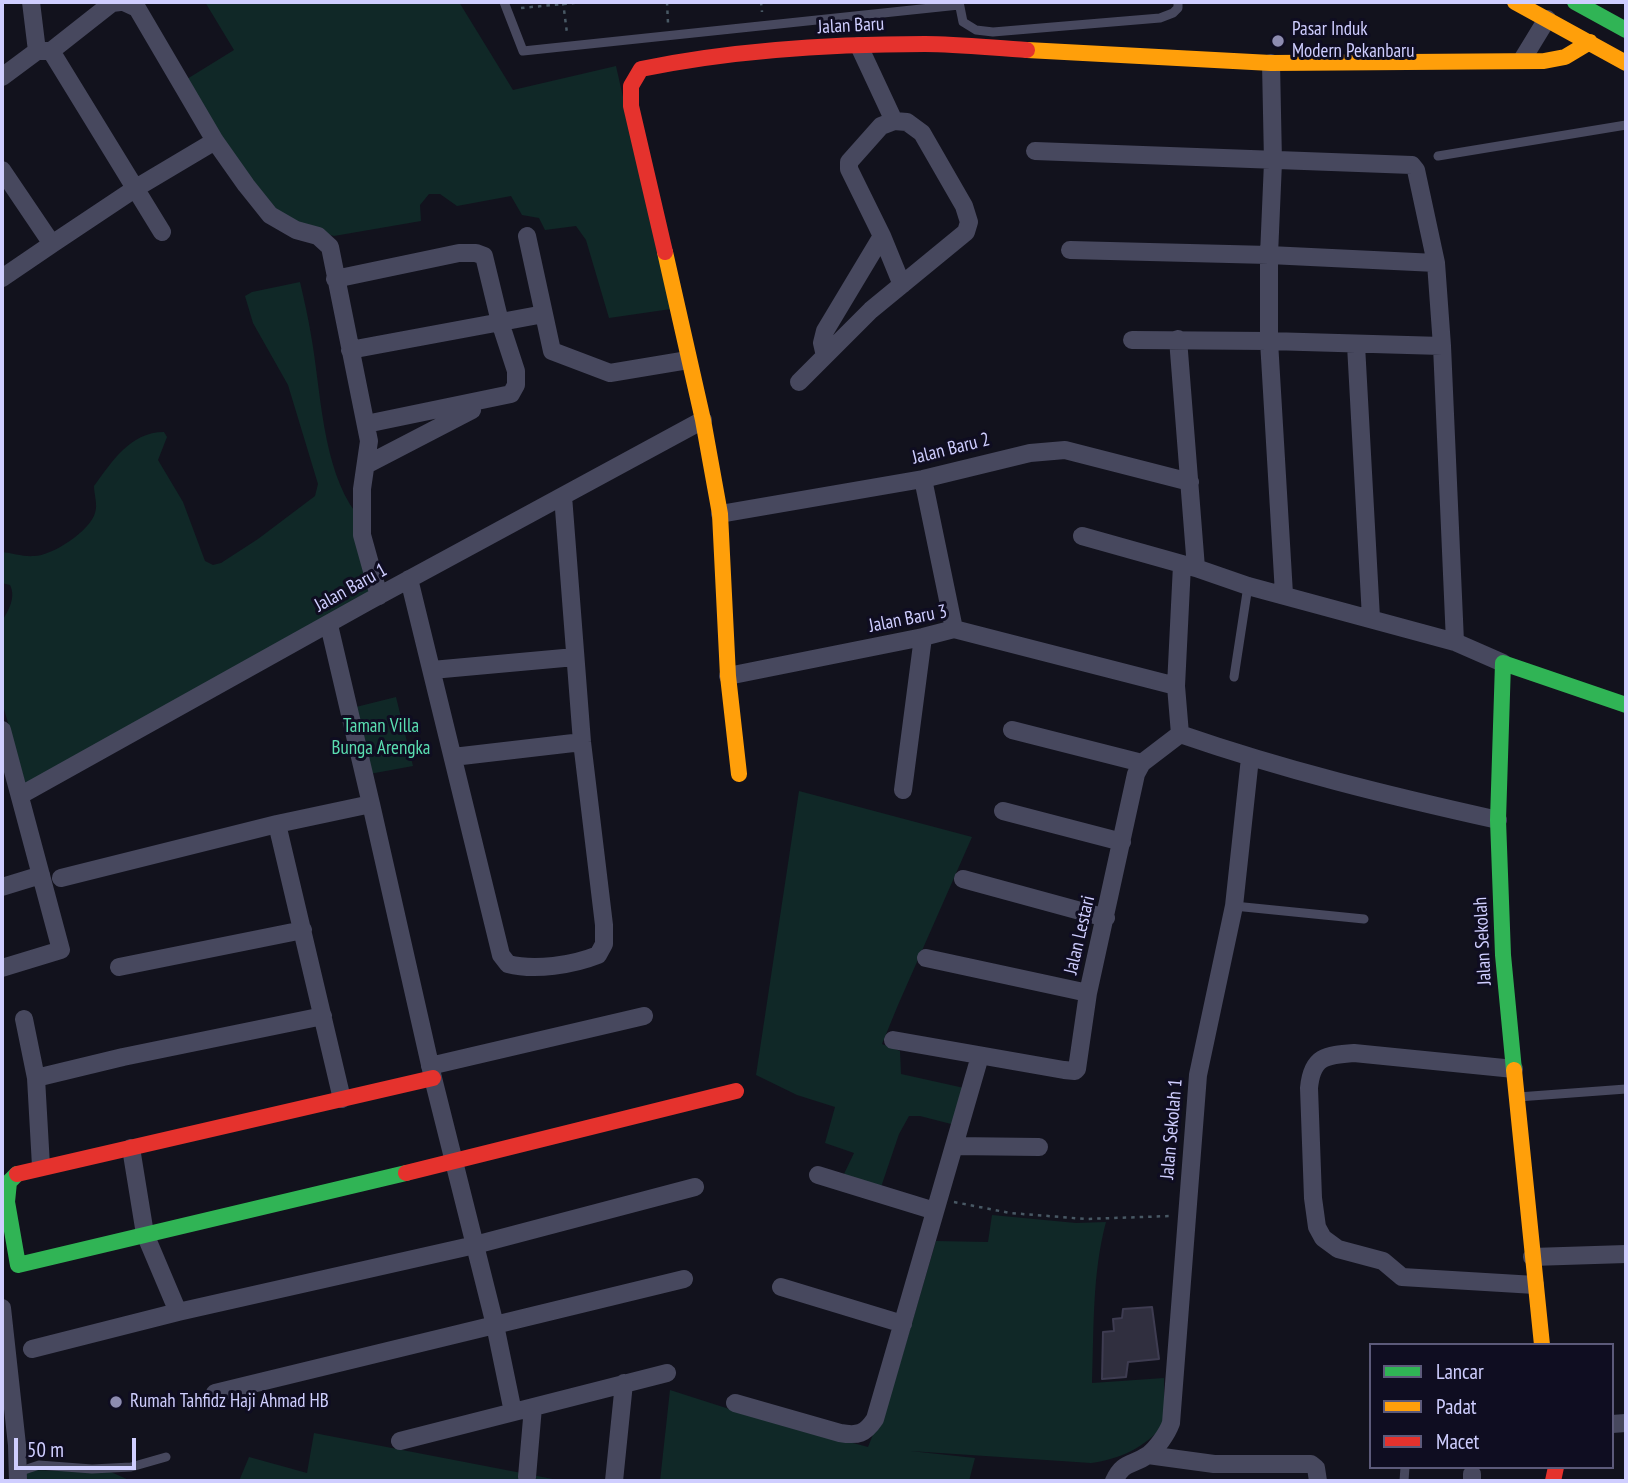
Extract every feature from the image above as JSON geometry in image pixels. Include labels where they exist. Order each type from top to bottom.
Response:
[{"type":"street","points":[[31,2],[44,51],[136,188],[162,232]]},
{"type":"street","points":[[2,77],[112,3],[122,2],[137,8],[215,141],[270,215],[296,230],[318,236],[330,247],[369,441],[362,489],[362,535],[379,596]]},
{"type":"street","points":[[1515,2],[1626,63]]},
{"type":"street","points":[[1575,2],[1626,30]]},
{"type":"street","points":[[1521,60],[1547,19]]},
{"type":"street","name":"Jalan Baru","points":[[739,774],[728,676],[720,514],[703,421],[631,106],[631,86],[641,69],[670,62],[764,52],[926,44],[1271,63],[1521,60],[1555,62],[1567,58],[1590,42]]},
{"type":"street","points":[[859,46],[894,121]]},
{"type":"street","points":[[1271,63],[1273,162],[1269,341],[1284,594]]},
{"type":"street","points":[[799,382],[872,310],[966,232],[970,222],[961,199],[922,133],[907,122],[894,121],[881,125],[849,162],[849,169],[882,236],[902,285]]},
{"type":"street","points":[[2,278],[136,188],[215,141]]},
{"type":"street","points":[[1035,151],[1273,162],[1412,165],[1416,170],[1436,263],[1455,642]]},
{"type":"street","points":[[2,170],[52,244]]},
{"type":"street","points":[[527,236],[552,351],[610,373],[688,360]]},
{"type":"street","points":[[825,356],[822,343],[825,331],[882,236]]},
{"type":"street","points":[[1070,250],[1436,263]]},
{"type":"street","points":[[335,279],[459,253],[484,256],[500,322],[516,371],[516,385],[511,394],[366,424]]},
{"type":"street","points":[[350,350],[544,314]]},
{"type":"street","points":[[1178,339],[1189,482],[1189,566],[1175,687],[1180,734]]},
{"type":"street","points":[[1132,340],[1442,346]]},
{"type":"street","points":[[1356,345],[1371,618]]},
{"type":"street","points":[[366,465],[490,400]]},
{"type":"street","name":"Jalan Baru 1","points":[[21,795],[409,579],[703,421]]},
{"type":"street","name":"Jalan Baru 2","points":[[720,514],[923,479],[1030,453],[1065,450],[1189,482]]},
{"type":"street","points":[[923,479],[954,629]]},
{"type":"street","points":[[409,579],[501,955],[508,964],[534,967],[598,955],[604,944],[604,925],[582,742],[563,496]]},
{"type":"street","points":[[1082,536],[1189,566],[1248,586],[1455,642],[1524,672],[1626,705]]},
{"type":"street","points":[[329,625],[432,1072],[495,1325],[513,1412]]},
{"type":"street","name":"Jalan Baru 3","points":[[728,676],[954,629],[1175,687]]},
{"type":"street","points":[[903,790],[923,637]]},
{"type":"street","points":[[432,670],[575,657]]},
{"type":"street","name":"Jalan Sekolah","points":[[1503,663],[1498,820],[1503,955],[1542,1343]]},
{"type":"street","points":[[2,730],[61,950],[2,968]]},
{"type":"street","points":[[1012,730],[1142,762],[1180,734]]},
{"type":"street","points":[[1180,734],[1250,758],[1363,790],[1498,820]]},
{"type":"street","points":[[453,757],[582,742]]},
{"type":"street","name":"Jalan Sekolah 1","points":[[1114,1481],[1119,1469],[1148,1455],[1167,1433],[1171,1423],[1198,1075],[1234,906],[1250,758]]},
{"type":"street","name":"Jalan Lestari","points":[[980,1056],[1075,1071],[1088,993],[1136,774],[1142,762]]},
{"type":"street","points":[[61,878],[277,824],[371,804]]},
{"type":"street","points":[[1003,811],[1122,842]]},
{"type":"street","points":[[277,824],[342,1099]]},
{"type":"street","points":[[2,887],[41,875]]},
{"type":"street","points":[[963,879],[1106,918]]},
{"type":"street","points":[[119,967],[303,930]]},
{"type":"street","points":[[926,958],[1088,993]]},
{"type":"street","points":[[36,1078],[123,1057],[323,1016]]},
{"type":"street","points":[[644,1016],[432,1072],[342,1099],[131,1149],[19,1172],[9,1182],[7,1202],[18,1265],[736,1091]]},
{"type":"street","points":[[24,1019],[36,1078],[41,1166]]},
{"type":"street","points":[[735,1403],[856,1436],[867,1431],[874,1419],[980,1056],[893,1040]]},
{"type":"street","points":[[1514,1069],[1354,1052],[1331,1055],[1317,1062],[1310,1074],[1309,1088],[1313,1198],[1317,1227],[1323,1238],[1338,1249],[1383,1261],[1402,1277],[1535,1285]]},
{"type":"street","points":[[954,1146],[1039,1147]]},
{"type":"street","points":[[131,1149],[145,1234],[178,1312]]},
{"type":"street","points":[[818,1175],[936,1205]]},
{"type":"street","points":[[32,1349],[178,1312],[475,1245],[695,1187]]},
{"type":"street","points":[[1532,1258],[1626,1254]]},
{"type":"street","points":[[215,1393],[684,1279]]},
{"type":"street","points":[[781,1287],[903,1324]]},
{"type":"street","points":[[2,1308],[9,1447],[18,1476]]},
{"type":"street","points":[[400,1441],[667,1373]]},
{"type":"street","points":[[614,1481],[624,1383]]},
{"type":"street","points":[[527,1478],[533,1407]]},
{"type":"street","points":[[1148,1455],[1214,1464],[1311,1464],[1316,1468],[1318,1481]]},
{"type":"lane","points":[[505,6],[523,51],[959,4],[960,16],[970,27],[993,32],[1160,18],[1178,8],[1178,2]]},
{"type":"lane","points":[[1438,156],[1626,125]]},
{"type":"lane","points":[[1234,677],[1248,586]]},
{"type":"lane","points":[[1234,906],[1364,919]]},
{"type":"lane","points":[[1516,1097],[1626,1089]]},
{"type":"lane","points":[[18,1476],[39,1465],[92,1469],[131,1466],[166,1457]]},
{"type":"path","points":[[505,6],[584,2]]},
{"type":"path","points":[[667,2],[668,36]]},
{"type":"path","points":[[563,3],[569,46]]},
{"type":"path","points":[[936,1205],[1086,1219],[1186,1215]]},
{"type":"green space","points":[[205,2],[459,2],[513,90],[616,66],[671,309],[609,318],[586,240],[576,226],[545,230],[539,218],[522,215],[511,196],[457,206],[440,194],[429,194],[420,205],[421,221],[334,236],[297,226],[276,213],[234,156],[187,79],[234,50]]},
{"type":"green space","points":[[300,282],[329,451],[345,495],[356,513],[372,593],[26,786],[2,702],[2,621],[12,594],[10,585],[2,583],[2,552],[26,556],[42,555],[78,535],[95,513],[94,486],[123,450],[141,437],[152,433],[164,432],[167,437],[158,460],[183,502],[205,561],[213,565],[221,563],[258,539],[315,496],[318,484],[288,385],[253,323],[245,296],[252,292]]},
{"type":"green space","name":"Taman Villa Bunga Arengka","points":[[396,697],[413,766],[364,775],[348,709]]},
{"type":"green space","points":[[799,791],[972,837],[882,1044],[900,1051],[901,1074],[964,1088],[955,1125],[920,1116],[909,1116],[899,1134],[880,1190],[844,1174],[854,1153],[825,1143],[835,1107],[797,1095],[756,1075]]},
{"type":"green space","points":[[992,1215],[1076,1223],[1106,1222],[1096,1282],[1092,1383],[1164,1378],[1164,1424],[1149,1440],[1112,1459],[1091,1463],[910,1451],[975,1458],[969,1481],[660,1481],[670,1390],[748,1415],[868,1447],[895,1380],[936,1241],[988,1242]]},
{"type":"green space","points":[[314,1433],[563,1481],[239,1481],[249,1457],[307,1473]]},
{"type":"green space","points":[[30,1470],[111,1472],[131,1481],[24,1481],[24,1476]]},
{"type":"building","points":[[1152,1307],[1159,1359],[1128,1362],[1126,1377],[1102,1379],[1103,1332],[1114,1331],[1113,1319],[1122,1318],[1123,1309]]},
{"type":"traffic: fast","points":[[1575,2],[1626,30]]},
{"type":"traffic: fast","points":[[1514,1070],[1503,955],[1498,820],[1503,663],[1626,705]]},
{"type":"traffic: fast","points":[[17,1174],[9,1182],[7,1202],[18,1265],[406,1173]]},
{"type":"traffic: slow","points":[[1515,2],[1626,63]]},
{"type":"traffic: slow","points":[[1027,50],[1271,63],[1544,61],[1565,57],[1590,42]]},
{"type":"traffic: slow","points":[[665,252],[703,420],[720,514],[728,676],[739,774]]},
{"type":"traffic: slow","points":[[1514,1070],[1542,1343]]},
{"type":"traffic: jam","points":[[665,252],[631,106],[631,86],[641,69],[711,57],[818,47],[937,44],[1027,50]]},
{"type":"traffic: jam","points":[[17,1174],[433,1078]]},
{"type":"traffic: jam","points":[[406,1173],[736,1091]]},
{"type":"traffic: jam","points":[[1553,1481],[1556,1469]]},
{"type":"place","name":"Pasar Induk Modern Pekanbaru","points":[[1278,41]]},
{"type":"place","name":"Rumah Tahfidz Haji Ahmad HB","points":[[116,1402]]}]
